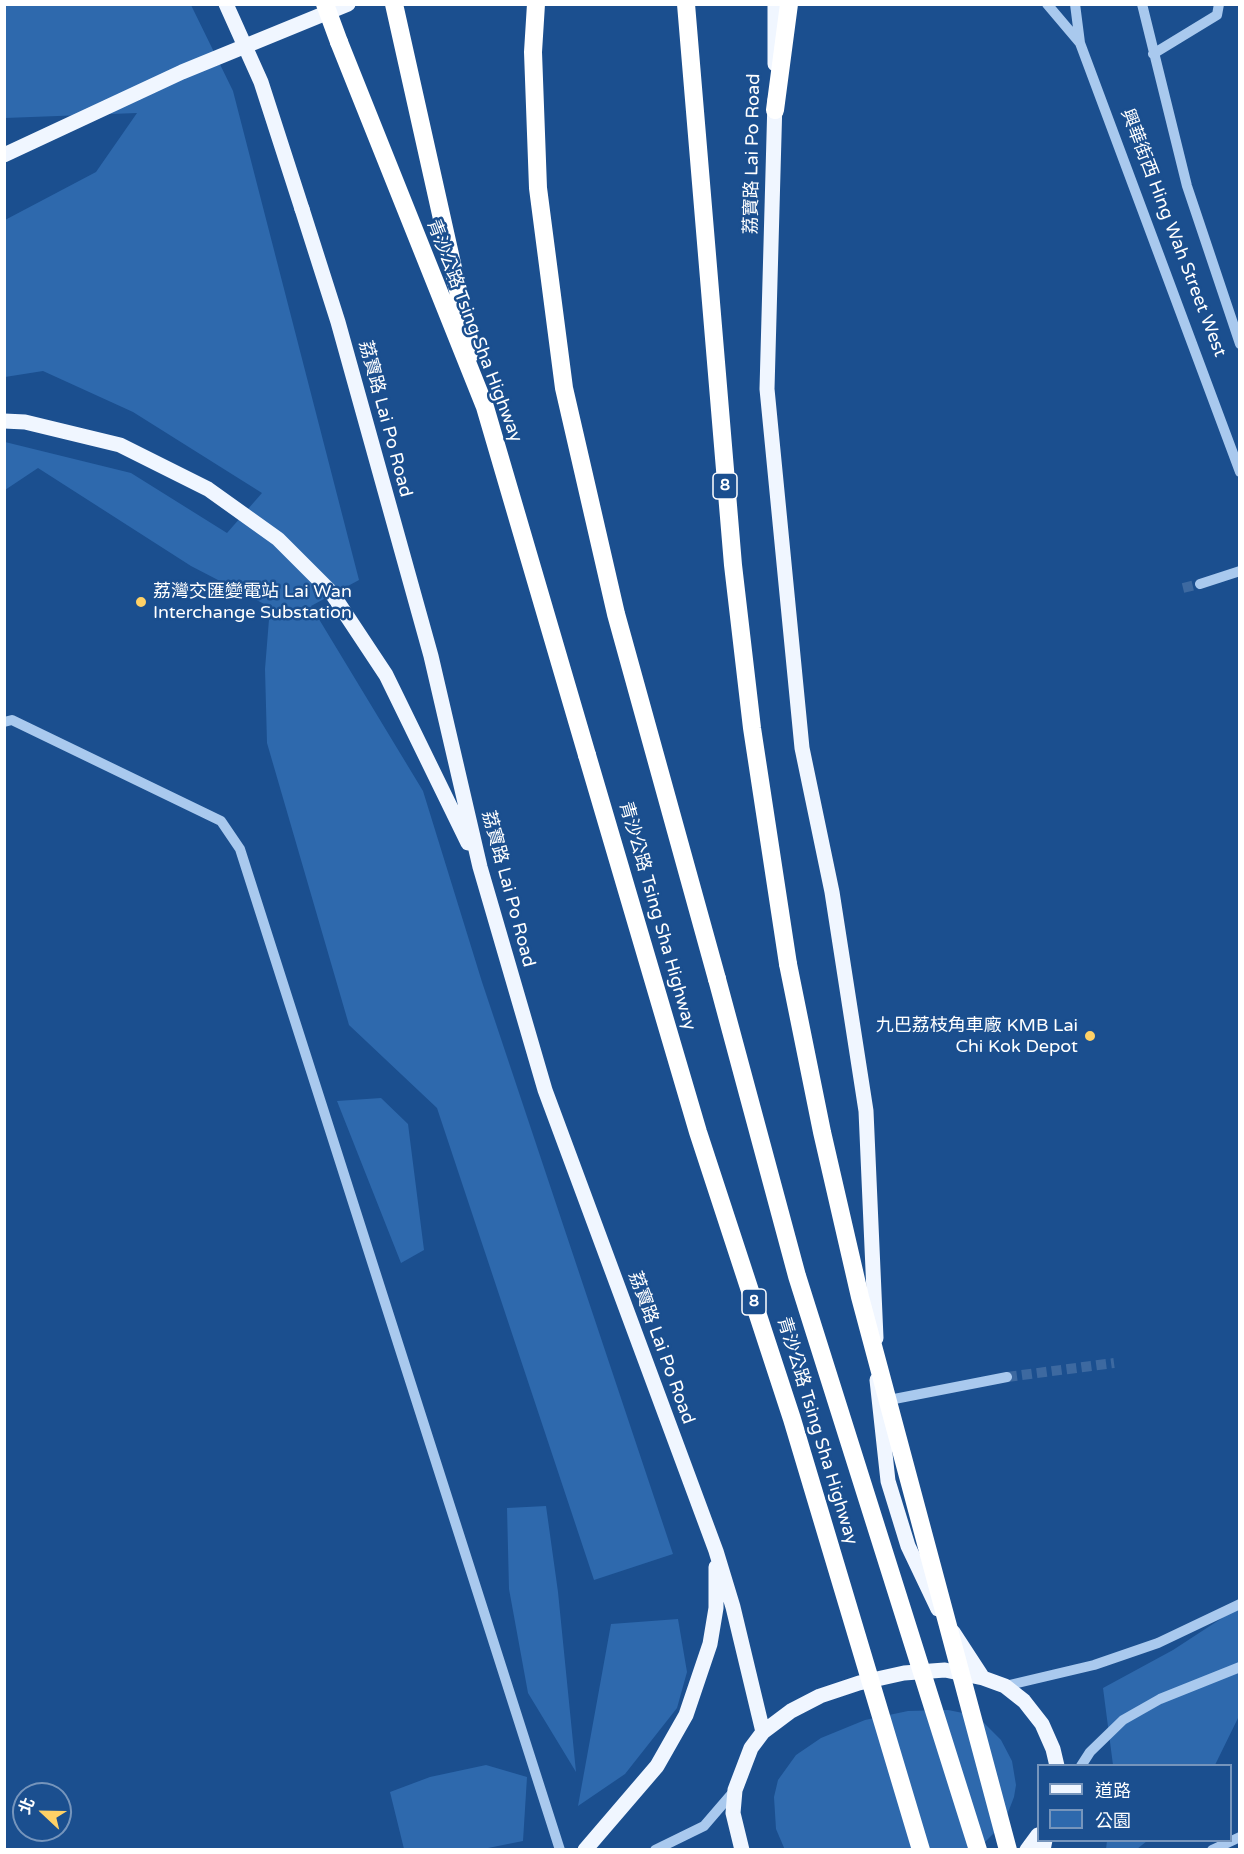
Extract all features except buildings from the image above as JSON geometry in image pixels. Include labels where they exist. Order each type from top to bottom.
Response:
[{"type":"highway","name":"青沙公路 Tsing Sha Highway","points":[[325,4],[485,407],[698,1132],[795,1430],[921,1850]]},
{"type":"highway","points":[[394,4],[485,407]]},
{"type":"highway","points":[[536,4],[533,52],[538,188],[557,348],[579,464],[616,614],[797,1276],[978,1850]]},
{"type":"highway","name":"8","points":[[686,4],[733,565],[753,740],[788,964],[822,1132],[860,1297],[1008,1850]]},
{"type":"highway","points":[[775,110],[789,4]]},
{"type":"main road","name":"荔寶路 Lai Po Road","points":[[226,4],[261,82],[338,322],[431,656],[480,867],[545,1090],[716,1551],[734,1607],[763,1732]]},
{"type":"main road","points":[[4,155],[182,72],[348,4]]},
{"type":"main road","name":"荔寶路 Lai Po Road","points":[[774,4],[775,110],[767,389],[802,748],[832,892],[866,1111],[878,1402],[888,1482],[908,1546],[935,1605],[983,1678]]},
{"type":"main road","points":[[4,421],[25,422],[120,445],[208,489],[278,539],[331,592],[387,675],[480,867]]},
{"type":"main road","points":[[585,1850],[657,1766],[686,1715],[710,1644],[716,1608],[716,1551]]},
{"type":"main road","points":[[742,1850],[733,1813],[735,1790],[741,1769],[763,1732],[800,1706],[859,1683],[904,1673],[945,1670],[983,1678],[1005,1686],[1024,1701],[1042,1724],[1053,1749],[1057,1764]]},
{"type":"main road","points":[[1027,1850],[1037,1836]]},
{"type":"street","name":"興華街西 Hing Wah Street West","points":[[1047,4],[1080,43]]},
{"type":"street","name":"興華街西 Hing Wah Street West","points":[[1075,4],[1080,43],[1239,472]]},
{"type":"street","name":"興華街西 Hing Wah Street West","points":[[1143,4],[1186,186],[1239,344]]},
{"type":"street","points":[[1153,54],[1217,15],[1219,4]]},
{"type":"street","points":[[1200,584],[1239,571]]},
{"type":"street","points":[[4,722],[12,720],[220,821],[240,849],[560,1850]]},
{"type":"street","points":[[878,1402],[1007,1377]]},
{"type":"street","points":[[1005,1686],[1094,1665],[1158,1643],[1239,1604]]},
{"type":"street","points":[[1082,1764],[1090,1752],[1123,1720],[1160,1699],[1239,1667]]},
{"type":"street","points":[[655,1850],[704,1826],[735,1790]]},
{"type":"street","points":[[1212,1850],[1229,1842]]},
{"type":"green space","points":[[5,5],[191,5],[233,91],[359,580],[311,606],[423,791],[482,982],[673,1554],[594,1580],[437,1108],[349,1025],[267,743],[265,669],[270,607],[191,566],[38,468],[5,490],[5,442],[131,473],[227,533],[262,493],[133,412],[43,371],[5,377],[5,220],[96,172],[137,113],[5,118]]},
{"type":"green space","points":[[381,1098],[408,1124],[424,1250],[401,1263],[337,1101]]},
{"type":"green space","points":[[546,1506],[558,1592],[576,1772],[528,1693],[509,1589],[507,1508]]},
{"type":"green space","points":[[1239,1607],[1239,1716],[1215,1764],[1113,1764],[1103,1688],[1173,1650]]},
{"type":"green space","points":[[678,1619],[687,1672],[677,1708],[625,1774],[578,1806],[611,1624]]},
{"type":"green space","points":[[948,1710],[963,1713],[983,1722],[1001,1740],[1012,1761],[1016,1785],[1014,1797],[1004,1823],[983,1844],[975,1849],[785,1850],[776,1829],[774,1797],[778,1780],[796,1755],[821,1738],[865,1720],[908,1711]]},
{"type":"green space","points":[[486,1765],[527,1777],[523,1841],[483,1849],[404,1849],[390,1792],[430,1777]]},
{"type":"green space","points":[[1107,1842],[1146,1842],[1137,1849],[1106,1849]]},
{"type":"tunnel","points":[[1183,588],[1200,584]]},
{"type":"tunnel","points":[[1007,1377],[1114,1363]]},
{"type":"place","name":"荔灣交匯變電站 Lai Wan Interchange Substation","points":[[141,602]]},
{"type":"place","name":"九巴荔枝角車廠 KMB Lai Chi Kok Depot","points":[[1090,1036]]}]
